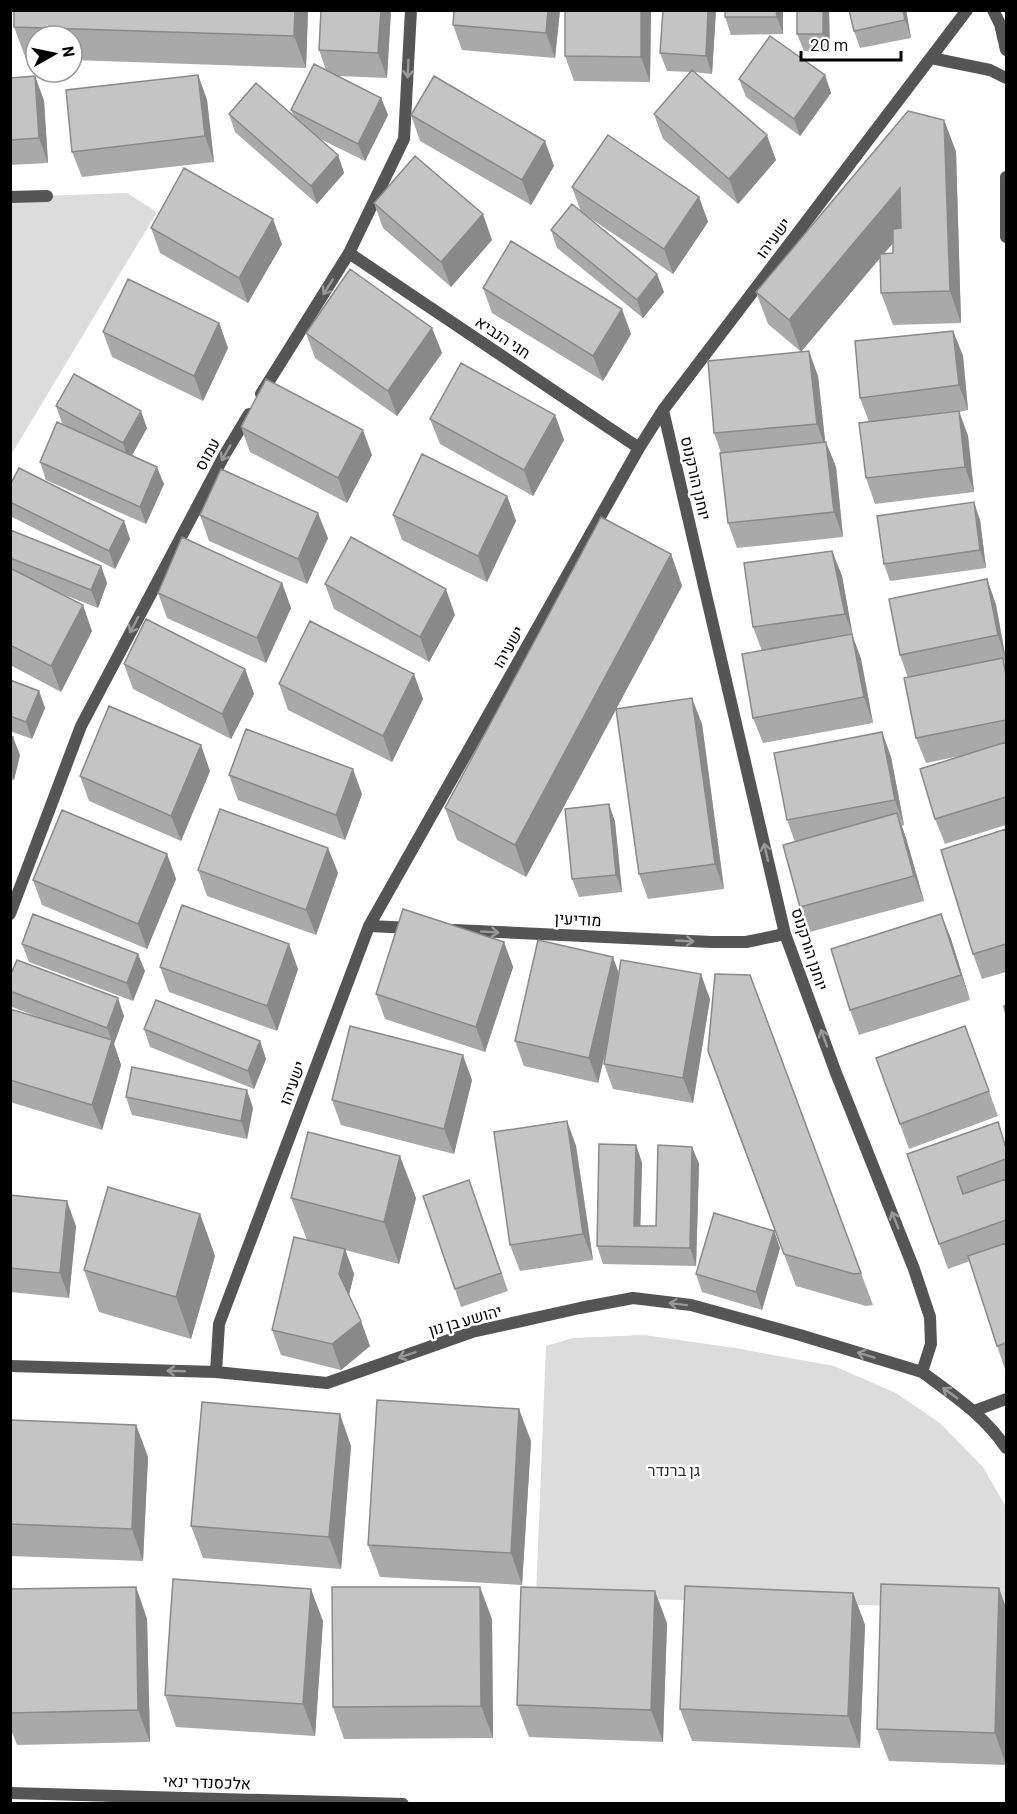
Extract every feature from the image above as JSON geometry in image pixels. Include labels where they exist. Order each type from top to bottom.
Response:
[{"type":"street","name":"עמוס","points":[[10,914],[81,726],[225,454],[349,253],[404,139],[411,10]]},
{"type":"street","name":"ישעיהו","points":[[216,1372],[219,1324],[369,926],[639,448],[663,410],[967,10]]},
{"type":"street","points":[[993,10],[1006,50]]},
{"type":"street","points":[[931,58],[990,70],[1006,78]]},
{"type":"street","points":[[1006,177],[1006,237]]},
{"type":"street","points":[[10,198],[47,196]]},
{"type":"street","name":"חגי הנביא","points":[[349,253],[639,448]]},
{"type":"street","name":"יוחנן הורקנוס","points":[[663,410],[785,934],[836,1073],[914,1269],[930,1317],[931,1344],[922,1372]]},
{"type":"street","name":"מודיעין","points":[[369,926],[712,942],[746,942],[785,934]]},
{"type":"street","name":"יהושע בן נון","points":[[10,1366],[216,1372],[327,1383],[472,1332],[633,1298],[691,1305],[922,1372]]},
{"type":"street","points":[[922,1372],[974,1411],[999,1437],[1006,1448]]},
{"type":"street","points":[[974,1411],[1006,1399]]},
{"type":"street","name":"אלכסנדר ינאי","points":[[10,1793],[403,1803]]},
{"type":"green space","points":[[127,193],[157,212],[11,455],[11,197]]},
{"type":"green space","name":"גן ברנדר","points":[[644,1335],[735,1348],[834,1366],[896,1393],[940,1423],[983,1467],[1006,1507],[1006,1609],[536,1596],[546,1346],[573,1338]]},
{"type":"building","points":[[14,10],[295,10],[294,36],[84,29],[84,24],[24,24],[24,27],[14,27]]},
{"type":"building","points":[[321,10],[381,10],[378,53],[319,50]]},
{"type":"building","points":[[454,10],[548,10],[546,33],[453,25]]},
{"type":"building","points":[[565,10],[641,10],[641,57],[565,56]]},
{"type":"building","points":[[663,10],[708,10],[706,56],[660,53]]},
{"type":"building","points":[[725,10],[776,10],[777,17],[725,17]]},
{"type":"building","points":[[797,10],[823,10],[823,34],[797,34]]},
{"type":"building","points":[[849,10],[903,10],[905,20],[854,31]]},
{"type":"building","points":[[770,36],[825,75],[794,119],[739,79]]},
{"type":"building","points":[[314,64],[381,98],[358,144],[291,110]]},
{"type":"building","points":[[692,70],[767,135],[729,179],[654,114]]},
{"type":"building","points":[[198,75],[205,136],[72,152],[66,90]]},
{"type":"building","points":[[434,76],[545,141],[522,180],[411,115]]},
{"type":"building","points":[[24,77],[24,84],[36,84],[39,138],[10,140],[10,78]]},
{"type":"building","points":[[256,83],[338,155],[311,186],[229,114]]},
{"type":"building","points":[[908,111],[944,120],[950,291],[881,293],[880,254],[893,253],[893,229],[901,228],[900,188],[789,320],[756,292]]},
{"type":"building","points":[[608,135],[699,197],[664,249],[572,187]]},
{"type":"building","points":[[415,156],[483,214],[441,262],[374,203]]},
{"type":"building","points":[[184,168],[273,219],[239,278],[151,228]]},
{"type":"building","points":[[572,204],[657,274],[637,300],[551,230]]},
{"type":"building","points":[[511,241],[622,309],[593,356],[483,288]]},
{"type":"building","points":[[350,269],[432,328],[388,391],[306,333]]},
{"type":"building","points":[[128,279],[219,323],[194,376],[103,332]]},
{"type":"building","points":[[953,331],[959,385],[860,398],[855,341]]},
{"type":"building","points":[[809,351],[817,424],[714,433],[708,361]]},
{"type":"building","points":[[461,363],[555,415],[524,470],[430,419]]},
{"type":"building","points":[[74,374],[141,411],[123,443],[56,406]]},
{"type":"building","points":[[266,379],[363,430],[338,478],[241,427]]},
{"type":"building","points":[[959,411],[965,467],[866,478],[859,423]]},
{"type":"building","points":[[57,422],[157,467],[140,507],[40,462]]},
{"type":"building","points":[[826,442],[834,512],[728,523],[720,453]]},
{"type":"building","points":[[422,454],[507,496],[478,556],[393,515]]},
{"type":"building","points":[[19,468],[124,521],[109,551],[10,502],[10,485]]},
{"type":"building","points":[[221,469],[318,513],[298,559],[200,515]]},
{"type":"building","points":[[974,502],[980,550],[884,564],[877,516]]},
{"type":"building","points":[[601,517],[671,554],[515,845],[445,808]]},
{"type":"building","points":[[10,530],[101,566],[91,590],[10,558]]},
{"type":"building","points":[[182,537],[282,583],[257,638],[158,593]]},
{"type":"building","points":[[351,537],[446,589],[420,637],[325,584]]},
{"type":"building","points":[[832,551],[845,614],[753,627],[744,563]]},
{"type":"building","points":[[10,568],[83,605],[51,666],[10,645]]},
{"type":"building","points":[[987,579],[998,635],[900,655],[889,599]]},
{"type":"building","points":[[146,619],[245,669],[222,714],[124,664]]},
{"type":"building","points":[[310,621],[414,674],[383,736],[279,684]]},
{"type":"building","points":[[852,634],[864,697],[753,718],[742,654]]},
{"type":"building","points":[[1003,658],[1006,676],[1006,720],[916,738],[904,678]]},
{"type":"building","points":[[10,680],[39,691],[26,722],[10,716]]},
{"type":"building","points":[[692,698],[715,864],[639,874],[616,709]]},
{"type":"building","points":[[109,706],[201,745],[171,816],[80,776]]},
{"type":"building","points":[[246,729],[353,769],[336,815],[229,775]]},
{"type":"building","points":[[882,732],[895,800],[787,820],[774,753]]},
{"type":"building","points":[[1006,742],[1006,797],[935,819],[920,769]]},
{"type":"building","points":[[609,804],[616,875],[572,879],[565,809]]},
{"type":"building","points":[[220,809],[328,848],[306,910],[198,870]]},
{"type":"building","points":[[62,810],[167,854],[138,924],[33,880]]},
{"type":"building","points":[[897,813],[914,876],[800,907],[783,845]]},
{"type":"building","points":[[1006,829],[1006,944],[973,954],[941,850]]},
{"type":"building","points":[[182,905],[289,944],[267,1006],[160,967]]},
{"type":"building","points":[[403,909],[504,942],[476,1027],[376,994]]},
{"type":"building","points":[[33,914],[138,954],[127,983],[22,944]]},
{"type":"building","points":[[941,914],[961,975],[850,1010],[831,949]]},
{"type":"building","points":[[538,940],[613,957],[589,1058],[515,1041]]},
{"type":"building","points":[[17,960],[118,998],[107,1028],[10,991],[10,976]]},
{"type":"building","points":[[621,960],[701,974],[683,1078],[604,1064]]},
{"type":"building","points":[[715,974],[750,975],[861,1273],[854,1274],[784,1254],[708,1051]]},
{"type":"building","points":[[156,1000],[260,1041],[248,1071],[144,1029]]},
{"type":"building","points":[[10,1009],[112,1040],[92,1105],[10,1080]]},
{"type":"building","points":[[350,1026],[463,1055],[444,1129],[332,1100]]},
{"type":"building","points":[[965,1026],[989,1091],[900,1124],[876,1058]]},
{"type":"building","points":[[132,1067],[247,1090],[241,1121],[126,1097]]},
{"type":"building","points":[[567,1121],[583,1234],[510,1245],[494,1132]]},
{"type":"building","points":[[998,1122],[1006,1148],[1006,1159],[957,1177],[963,1194],[1006,1179],[1006,1220],[939,1244],[907,1154]]},
{"type":"building","points":[[308,1132],[400,1156],[384,1222],[291,1198]]},
{"type":"building","points":[[599,1144],[636,1145],[634,1226],[656,1226],[658,1145],[692,1147],[690,1248],[597,1246]]},
{"type":"building","points":[[469,1180],[501,1273],[455,1289],[423,1196]]},
{"type":"building","points":[[108,1187],[200,1214],[176,1297],[84,1270]]},
{"type":"building","points":[[10,1195],[67,1201],[60,1273],[10,1268]]},
{"type":"building","points":[[714,1213],[774,1231],[756,1292],[696,1274]]},
{"type":"building","points":[[294,1237],[345,1249],[339,1274],[361,1321],[332,1344],[272,1330]]},
{"type":"building","points":[[1006,1243],[1006,1343],[997,1346],[968,1256]]},
{"type":"building","points":[[377,1400],[519,1409],[511,1553],[368,1545]]},
{"type":"building","points":[[202,1402],[340,1414],[329,1537],[191,1526]]},
{"type":"building","points":[[10,1420],[136,1425],[132,1529],[10,1524]]},
{"type":"building","points":[[173,1579],[311,1589],[303,1704],[165,1695]]},
{"type":"building","points":[[881,1584],[999,1588],[995,1733],[877,1729]]},
{"type":"building","points":[[685,1586],[853,1593],[848,1716],[680,1709]]},
{"type":"building","points":[[136,1587],[138,1710],[10,1713],[10,1589]]},
{"type":"building","points":[[332,1587],[480,1587],[481,1706],[333,1707]]},
{"type":"building","points":[[521,1587],[655,1591],[651,1710],[517,1705]]}]
